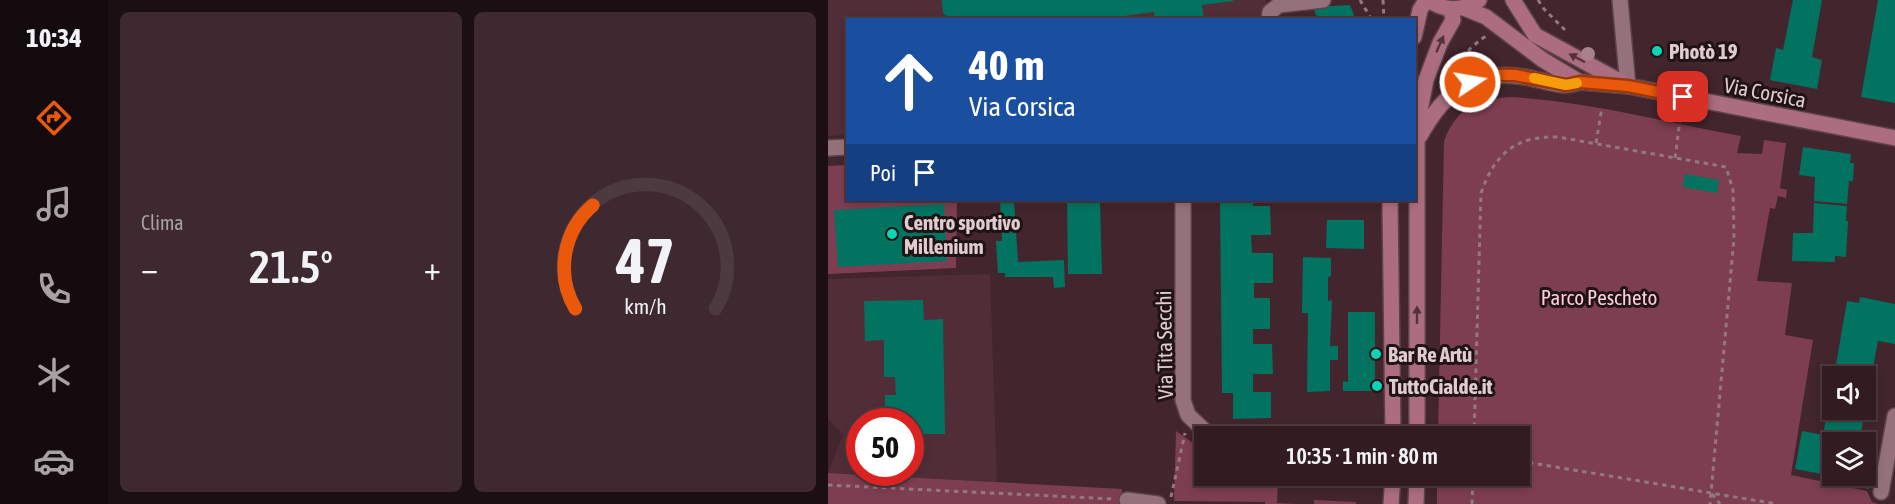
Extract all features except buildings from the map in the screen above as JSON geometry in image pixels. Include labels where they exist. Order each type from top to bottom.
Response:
[{"type":"main road","name":"Via Corsica","points":[[1428,0],[1436,5],[1486,16],[1544,60],[1580,82],[1628,86],[1895,138]]},
{"type":"main road","points":[[1416,28],[1420,10],[1428,0]]},
{"type":"main road","points":[[1417,426],[1417,141],[1419,116],[1426,80],[1440,43],[1458,8],[1479,0]]},
{"type":"main road","name":"Via Corsica","points":[[1513,0],[1535,35],[1628,86]]},
{"type":"main road","points":[[1417,141],[1431,115],[1444,99],[1470,82],[1490,75],[1515,75],[1566,85],[1580,82]]},
{"type":"main road","points":[[1390,201],[1393,426]]},
{"type":"main road","points":[[1391,504],[1392,486]]},
{"type":"main road","points":[[1416,504],[1417,486]]},
{"type":"street","points":[[1269,17],[1273,8],[1279,5],[1323,0]]},
{"type":"street","points":[[1620,0],[1628,86]]},
{"type":"street","points":[[828,148],[846,147]]},
{"type":"street","name":"Via Tita Secchi","points":[[1183,201],[1183,400],[1188,415],[1200,426]]},
{"type":"street","points":[[1881,492],[1895,416]]},
{"type":"street","points":[[1127,500],[1158,504]]},
{"type":"path","points":[[1360,0],[1371,18]]},
{"type":"path","points":[[1383,0],[1384,18]]},
{"type":"path","points":[[1538,0],[1555,21],[1574,37]]},
{"type":"path","points":[[1457,65],[1473,45],[1485,37]]},
{"type":"path","points":[[1675,158],[1683,97]]},
{"type":"path","points":[[1596,143],[1602,114],[1599,113]]},
{"type":"path","points":[[1475,426],[1481,193],[1486,178],[1496,161],[1508,148],[1542,136],[1558,136],[1726,167],[1733,190],[1734,238],[1710,504]]},
{"type":"path","points":[[1168,504],[1188,415]]},
{"type":"path","points":[[1530,463],[1777,504]]},
{"type":"path","points":[[828,485],[1127,500]]},
{"type":"path","points":[[1472,504],[1473,486]]},
{"type":"path","points":[[1711,493],[1720,504]]},
{"type":"shaded area","points":[[828,0],[1266,0],[1267,18],[846,18],[846,135],[828,136]]},
{"type":"shaded area","points":[[990,274],[997,482],[924,478],[924,408],[846,408],[846,474],[828,473],[843,435],[828,419],[828,279]]},
{"type":"green space","name":"Parco Pescheto","points":[[1498,98],[1539,99],[1596,107],[1741,136],[1737,153],[1762,154],[1764,140],[1786,143],[1780,188],[1787,190],[1786,198],[1778,196],[1775,209],[1770,208],[1757,281],[1792,283],[1785,335],[1813,340],[1791,475],[1822,482],[1822,486],[1843,486],[1867,491],[1872,502],[1878,504],[1437,504],[1437,486],[1530,486],[1530,426],[1438,426],[1444,141],[1461,114],[1477,103]]},
{"type":"green space","name":"Centro sportivo Millenium","points":[[846,165],[846,201],[957,201],[956,268],[828,274],[828,166]]},
{"type":"green space","points":[[1176,431],[1194,444],[1194,486],[1278,486],[1277,503],[1296,504],[1265,504],[1265,502],[1174,501]]},
{"type":"green space","points":[[828,473],[846,474],[846,486],[924,486],[924,478],[1122,489],[1121,504],[828,504]]},
{"type":"green space","points":[[1314,500],[1356,502],[1356,504],[1314,504]]},
{"type":"slow traffic","points":[[1534,78],[1566,85],[1577,83]]},
{"type":"place","name":"Photò 19","points":[[1657,51]]},
{"type":"place","name":"Centro sportivo Millenium","points":[[892,234]]},
{"type":"place","name":"Bar Re Artù","points":[[1376,354]]},
{"type":"place","name":"TuttoCialde.it","points":[[1377,386]]},
{"type":"route","points":[[1470,82],[1490,75],[1515,75],[1566,85],[1580,82],[1628,86],[1683,97]]}]
